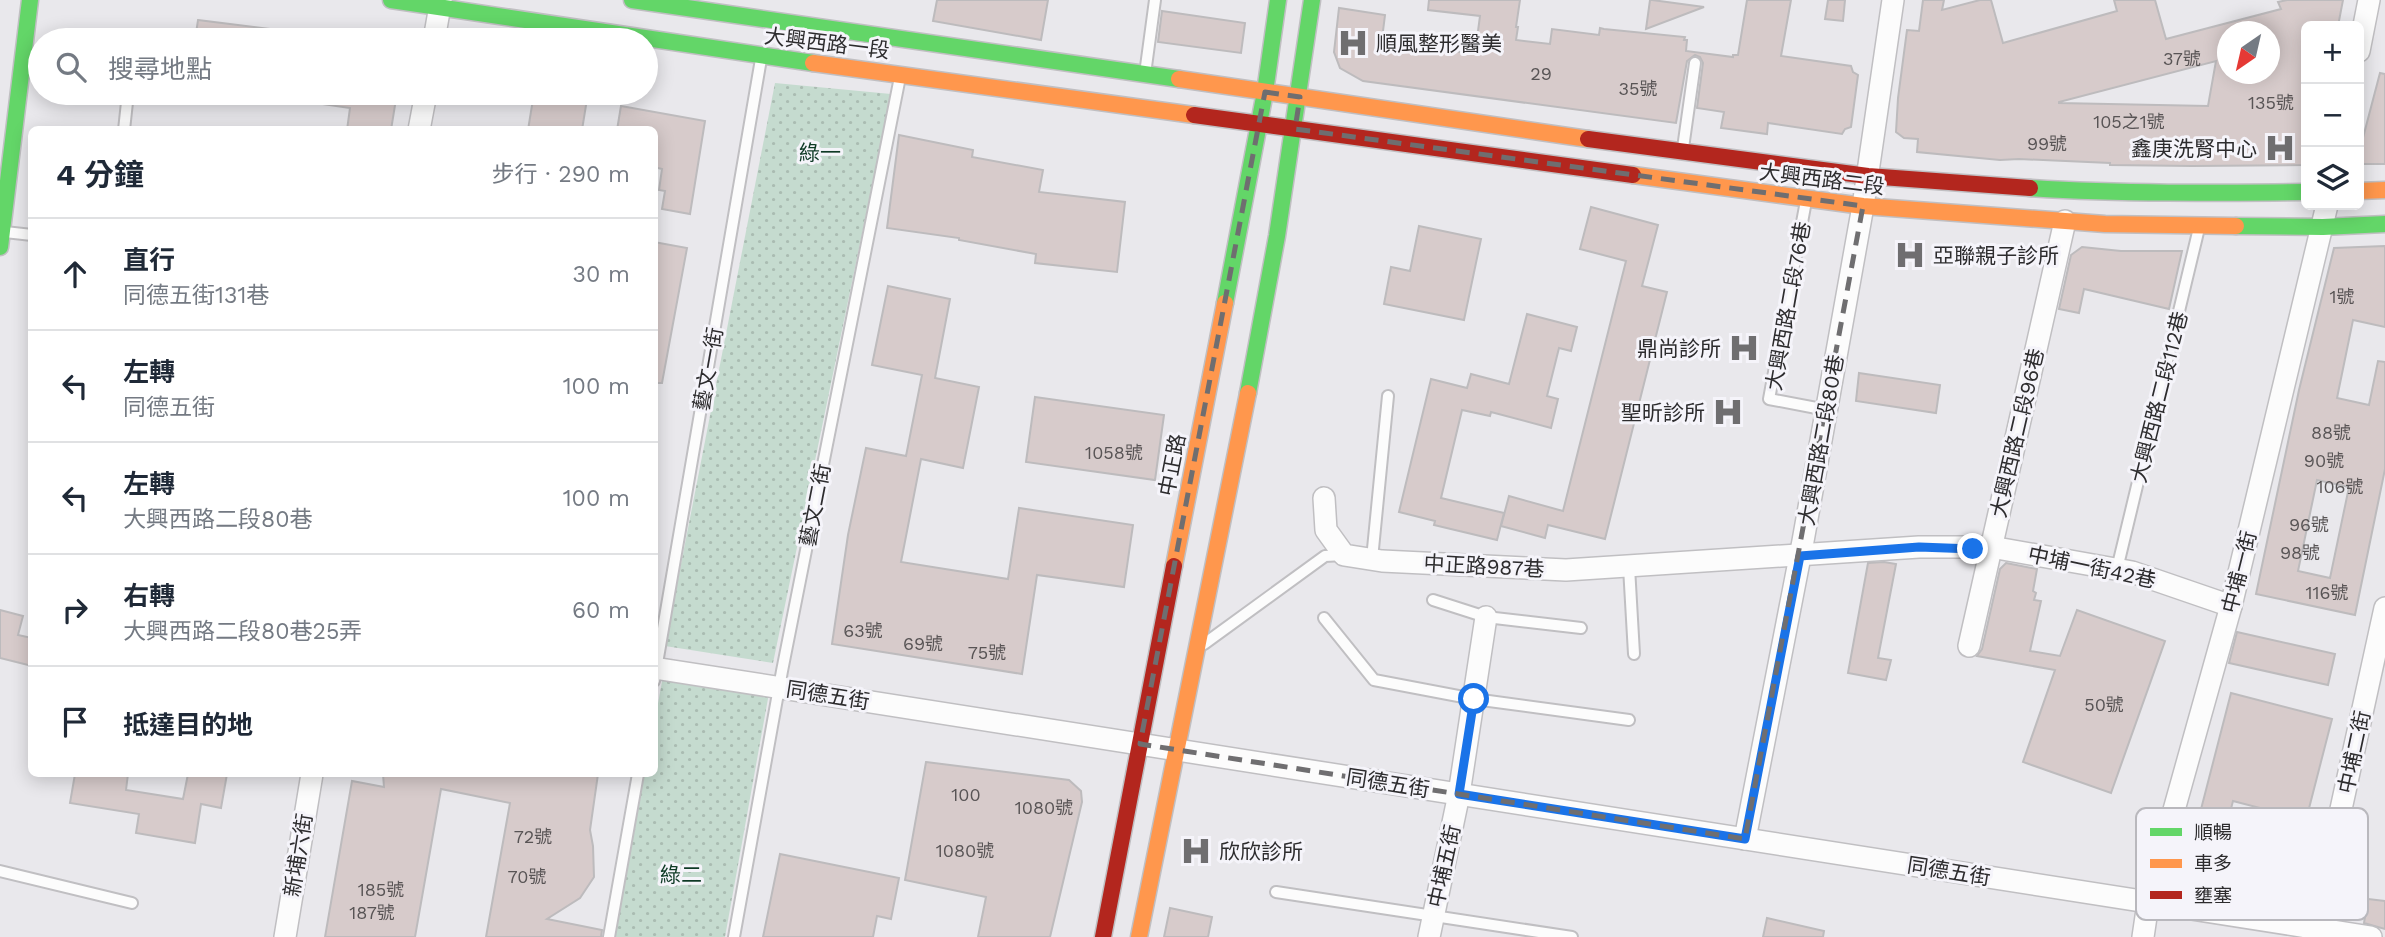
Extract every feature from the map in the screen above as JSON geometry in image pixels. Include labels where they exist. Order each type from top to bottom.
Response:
[{"type":"street","points":[[1,239],[30,0]]},
{"type":"street","name":"大興西路一段","points":[[391,0],[440,3],[591,28]]},
{"type":"street","name":"大興西路一段","points":[[632,0],[1265,92]]},
{"type":"street","name":"中正路","points":[[1103,937],[1265,92],[1278,0]]},
{"type":"street","name":"大興西路二段80巷","points":[[1745,839],[1800,556],[1863,206],[1893,0]]},
{"type":"street","points":[[2364,26],[2369,0]]},
{"type":"street","points":[[1139,937],[1199,648],[1295,129],[1313,1]]},
{"type":"street","points":[[436,28],[440,3]]},
{"type":"street","name":"大興西路一段","points":[[658,39],[761,56],[1259,124]]},
{"type":"street","name":"大興西路二段","points":[[1265,92],[1868,176],[2076,191],[2301,192]]},
{"type":"street","points":[[420,126],[424,105]]},
{"type":"street","name":"大興西路二段","points":[[1259,124],[1863,206],[2105,224],[2323,228],[2385,224]]},
{"type":"street","points":[[2364,191],[2385,190]]},
{"type":"street","name":"中埔一街","points":[[2175,808],[2231,606],[2326,210]]},
{"type":"street","name":"大興西路二段96巷","points":[[1969,646],[2065,221]]},
{"type":"street","points":[[1324,498],[1326,530],[1345,555]]},
{"type":"street","name":"中埔一街42巷","points":[[1800,556],[1919,547],[1991,547],[2132,572],[2231,606]]},
{"type":"street","name":"中正路987巷","points":[[1345,555],[1372,559],[1566,570],[1800,556]]},
{"type":"street","name":"中埔二街","points":[[2343,808],[2381,647],[2385,608]]},
{"type":"street","name":"中埔五街","points":[[1432,927],[1459,794],[1486,617]]},
{"type":"street","name":"同德五街","points":[[658,672],[779,687],[2136,901]]},
{"type":"street","name":"新埔六街","points":[[285,937],[312,777]]},
{"type":"street","name":"同德五街","points":[[2242,920],[2314,933],[2371,937]]},
{"type":"lane","points":[[1145,74],[1155,0]]},
{"type":"lane","name":"藝文一街","points":[[658,655],[761,56]]},
{"type":"lane","points":[[1682,151],[1695,63]]},
{"type":"lane","name":"藝文二街","points":[[734,937],[779,687],[900,74]]},
{"type":"lane","points":[[124,126],[127,105]]},
{"type":"lane","name":"大興西路二段76巷","points":[[1807,199],[1769,399],[1827,410]]},
{"type":"lane","name":"大興西路二段112巷","points":[[2118,569],[2200,225]]},
{"type":"lane","points":[[1,239],[28,236]]},
{"type":"lane","points":[[1372,559],[1388,396]]},
{"type":"lane","name":"中正路987巷","points":[[1199,648],[1325,556],[1345,555]]},
{"type":"lane","points":[[1629,567],[1634,653]]},
{"type":"lane","points":[[1433,600],[1486,617],[1581,628]]},
{"type":"lane","points":[[1324,618],[1374,680],[1474,699],[1629,720]]},
{"type":"lane","points":[[609,937],[637,777]]},
{"type":"lane","points":[[0,871],[132,903]]},
{"type":"lane","points":[[1276,892],[1432,927],[1572,937]]},
{"type":"highlighted area","points":[[1265,92],[1300,97],[1295,129],[1863,206],[1745,839],[1140,744]]},
{"type":"green space","name":"綠一","points":[[775,83],[891,94],[773,663],[665,646]]},
{"type":"green space","name":"綠二","points":[[663,676],[769,693],[725,937],[614,937],[643,777],[658,777],[658,704]]},
{"type":"building","points":[[937,0],[1048,0],[1041,40],[933,21]]},
{"type":"building","points":[[1429,0],[1520,0],[1516,40],[1550,44],[1552,29],[1599,35],[1600,28],[1685,37],[1686,51],[1733,57],[1738,55],[1747,0],[1791,0],[1781,56],[1851,66],[1853,72],[1858,75],[1851,127],[1845,129],[1842,134],[1768,123],[1767,134],[1721,128],[1724,112],[1697,108],[1703,63],[1700,57],[1695,55],[1687,61],[1676,123],[1363,81],[1340,68],[1334,52],[1339,8],[1385,15],[1382,39],[1475,54],[1480,16],[1428,10]]},
{"type":"building","points":[[1652,0],[1704,7],[1646,29]]},
{"type":"building","points":[[1828,0],[1845,0],[1843,21],[1825,19]]},
{"type":"building","points":[[1923,0],[1944,0],[1942,10],[1980,0],[1991,0],[2003,43],[2117,11],[2114,0],[2155,0],[2166,39],[2217,26],[2217,84],[2280,84],[2280,21],[2235,21],[2281,9],[2278,2],[2287,0],[2343,0],[2339,21],[2301,21],[2301,165],[2110,165],[2000,160],[1917,152],[1918,139],[1904,138],[1896,132],[1907,30],[1919,31]],"holes":[[[2216,61],[2208,106],[2059,103],[2059,102]]]},
{"type":"building","points":[[1162,11],[1245,23],[1241,53],[1158,42]]},
{"type":"building","points":[[198,20],[261,28],[197,28]]},
{"type":"building","points":[[2380,73],[2385,74],[2385,164],[2364,164],[2364,134]]},
{"type":"building","points":[[329,105],[395,105],[392,126],[348,126],[350,108]]},
{"type":"building","points":[[532,105],[586,105],[583,126],[529,126]]},
{"type":"building","points":[[621,106],[705,121],[690,214],[662,209],[665,191],[659,190],[662,169],[658,168],[658,126],[618,126]]},
{"type":"building","points":[[899,135],[973,150],[972,157],[1043,170],[1039,192],[1125,202],[1117,272],[1035,263],[1036,254],[959,238],[887,228]]},
{"type":"building","points":[[1591,207],[1658,225],[1642,286],[1667,292],[1605,539],[1548,525],[1545,538],[1501,526],[1509,496],[1563,511],[1626,261],[1580,249]]},
{"type":"building","points":[[1419,226],[1481,239],[1464,320],[1384,304],[1391,267],[1410,271]]},
{"type":"building","points":[[658,243],[687,248],[662,383],[658,383]]},
{"type":"building","points":[[2385,246],[2385,327],[2353,320],[2337,398],[2369,405],[2378,361],[2385,362],[2385,469],[2355,615],[2256,594],[2299,390],[2334,248]],"holes":[[[2317,480],[2349,487],[2330,578],[2298,571]]]},
{"type":"building","points":[[2082,247],[2121,251],[2182,251],[2169,309],[2084,289],[2079,313],[2059,309],[2071,255]]},
{"type":"building","points":[[888,286],[950,299],[935,378],[979,387],[963,468],[921,459],[901,562],[1008,579],[1019,508],[1133,525],[1124,587],[1037,575],[1022,674],[832,644],[848,535],[866,448],[906,456],[922,375],[872,365]]},
{"type":"building","points":[[1527,314],[1577,327],[1571,351],[1559,348],[1547,396],[1558,399],[1551,428],[1491,412],[1490,416],[1462,410],[1441,498],[1504,513],[1497,540],[1434,525],[1435,521],[1399,512],[1431,379],[1467,388],[1471,374],[1509,384]]},
{"type":"building","points":[[1859,373],[1940,385],[1936,413],[1856,401]]},
{"type":"building","points":[[1035,397],[1164,415],[1155,480],[1026,462]]},
{"type":"building","points":[[1868,563],[1896,564],[1878,658],[1891,660],[1886,680],[1848,673]]},
{"type":"building","points":[[2006,563],[2037,569],[2034,600],[2041,601],[2030,651],[2060,656],[2077,610],[2165,641],[2111,793],[2023,762],[2055,670],[1977,656],[1982,649],[2000,569]]},
{"type":"building","points":[[0,610],[23,616],[18,635],[28,637],[28,665],[0,658]]},
{"type":"building","points":[[2237,632],[2335,654],[2328,685],[2229,663]]},
{"type":"building","points":[[2231,693],[2332,719],[2309,808],[2260,808],[2233,801],[2231,808],[2201,808]]},
{"type":"building","points":[[926,762],[1069,780],[1081,791],[1082,802],[1050,937],[978,937],[986,897],[905,880]]},
{"type":"building","points":[[74,777],[128,777],[126,790],[183,799],[187,777],[226,777],[221,808],[201,804],[195,843],[136,833],[139,814],[70,803]]},
{"type":"building","points":[[383,777],[598,777],[590,830],[594,877],[580,898],[547,919],[602,930],[601,937],[486,937],[510,803],[441,789],[415,937],[325,937],[352,781],[384,787]]},
{"type":"building","points":[[780,854],[899,878],[891,919],[877,916],[873,937],[763,937]]},
{"type":"building","points":[[2368,899],[2385,901],[2385,929],[2364,923],[2368,920]]},
{"type":"building","points":[[1170,908],[1212,917],[1208,937],[1164,937]]},
{"type":"building","points":[[1767,918],[1824,931],[1823,937],[1763,937]]},
{"type":"traffic: fast","points":[[0,247],[30,0]]},
{"type":"traffic: fast","points":[[391,0],[579,28]]},
{"type":"traffic: fast","points":[[632,0],[1179,79]]},
{"type":"traffic: fast","points":[[1225,303],[1265,92],[1278,0]]},
{"type":"traffic: fast","points":[[1248,393],[1277,236],[1312,0]]},
{"type":"traffic: fast","points":[[658,40],[813,63]]},
{"type":"traffic: fast","points":[[2030,188],[2134,192],[2301,192]]},
{"type":"traffic: fast","points":[[2236,226],[2323,227],[2385,224]]},
{"type":"traffic: slow","points":[[813,63],[1194,115]]},
{"type":"traffic: slow","points":[[1179,79],[1588,139]]},
{"type":"traffic: slow","points":[[1633,175],[1863,206],[2105,224],[2236,226]]},
{"type":"traffic: slow","points":[[2364,191],[2385,190]]},
{"type":"traffic: slow","points":[[1174,566],[1225,303]]},
{"type":"traffic: slow","points":[[1139,937],[1248,393]]},
{"type":"traffic: jam","points":[[1194,115],[1633,175]]},
{"type":"traffic: jam","points":[[1588,139],[1868,176],[2030,188]]},
{"type":"traffic: jam","points":[[1103,937],[1174,566]]},
{"type":"place","name":"順風整形醫美","points":[[1353,43]]},
{"type":"place","name":"鑫庚洗腎中心","points":[[2280,148]]},
{"type":"place","name":"亞聯親子診所","points":[[1910,255]]},
{"type":"place","name":"鼎尚診所","points":[[1744,348]]},
{"type":"place","name":"聖昕診所","points":[[1728,412]]},
{"type":"place","name":"欣欣診所","points":[[1196,851]]},
{"type":"route","points":[[1474,699],[1459,794],[1745,839],[1800,556],[1919,547],[1973,549]]}]
